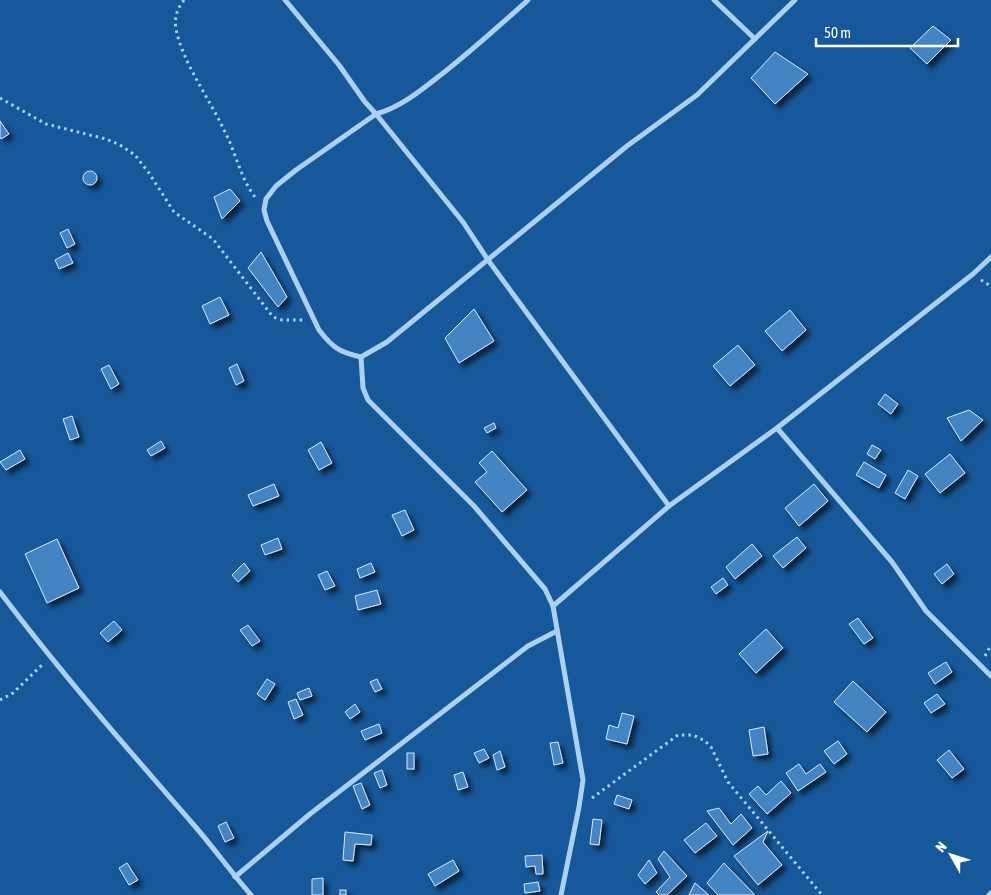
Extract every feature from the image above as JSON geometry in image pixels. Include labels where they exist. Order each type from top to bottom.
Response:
[{"type":"street","points":[[285,0],[339,65],[365,102],[462,222],[669,506]]},
{"type":"street","points":[[528,0],[453,65],[417,93],[395,107],[376,114],[296,170],[276,186],[266,199],[264,210],[266,221],[314,320],[330,345],[346,353],[361,357],[387,342],[627,146],[697,95],[795,0]]},
{"type":"street","points":[[714,0],[755,39]]},
{"type":"street","points":[[554,606],[669,506],[776,428],[973,274],[991,257]]},
{"type":"street","points":[[361,357],[363,388],[368,400],[474,506],[545,588],[554,606],[582,780],[579,807],[561,895]]},
{"type":"street","points":[[776,428],[892,562],[926,611],[991,676]]},
{"type":"street","points":[[0,592],[50,657],[251,895]]},
{"type":"street","points":[[235,876],[310,814],[528,646],[557,631]]},
{"type":"path","points":[[184,0],[178,7],[176,17],[176,27],[180,42],[194,74],[226,134],[248,186],[254,196],[265,206]]},
{"type":"path","points":[[0,98],[46,124],[106,139],[120,145],[135,155],[174,212],[213,239],[273,317],[282,320],[314,320]]},
{"type":"path","points":[[0,700],[13,693],[50,657]]},
{"type":"path","points":[[579,807],[678,735],[693,736],[705,741],[711,747],[728,782],[822,895]]},
{"type":"building","points":[[933,26],[951,40],[927,64],[910,48]]},
{"type":"building","points":[[775,52],[808,74],[775,104],[751,78]]},
{"type":"building","points":[[0,121],[9,134],[1,139],[0,137]]},
{"type":"building","points":[[90,171],[95,173],[97,178],[95,183],[90,185],[85,183],[83,178],[85,173]]},
{"type":"building","points":[[230,189],[240,201],[222,219],[214,197]]},
{"type":"building","points":[[68,229],[75,244],[67,248],[60,233]]},
{"type":"building","points":[[261,252],[287,297],[278,307],[248,268]]},
{"type":"building","points":[[68,253],[73,263],[59,269],[55,260]]},
{"type":"building","points":[[220,297],[229,315],[210,324],[202,306]]},
{"type":"building","points":[[474,309],[494,341],[459,363],[445,338]]},
{"type":"building","points":[[790,310],[806,330],[782,351],[765,331]]},
{"type":"building","points":[[738,345],[755,365],[730,386],[713,366]]},
{"type":"building","points":[[237,364],[244,381],[236,385],[229,368]]},
{"type":"building","points":[[109,365],[119,384],[111,389],[101,369]]},
{"type":"building","points":[[885,394],[898,404],[891,414],[878,404]]},
{"type":"building","points":[[969,410],[983,420],[961,441],[947,418]]},
{"type":"building","points":[[72,416],[79,437],[70,440],[63,419]]},
{"type":"building","points":[[494,423],[496,428],[487,433],[484,428]]},
{"type":"building","points":[[161,441],[165,448],[151,456],[147,450]]},
{"type":"building","points":[[321,442],[332,463],[319,470],[308,450]]},
{"type":"building","points":[[872,445],[881,450],[875,459],[867,454]]},
{"type":"building","points":[[20,450],[25,459],[6,470],[0,462]]},
{"type":"building","points":[[492,451],[527,490],[502,512],[475,482],[487,472],[479,463]]},
{"type":"building","points":[[950,454],[965,473],[940,493],[925,474]]},
{"type":"building","points":[[864,462],[886,475],[879,488],[856,475]]},
{"type":"building","points":[[908,470],[918,476],[905,499],[895,493]]},
{"type":"building","points":[[274,484],[279,496],[253,506],[248,495]]},
{"type":"building","points":[[814,484],[828,501],[799,526],[785,508]]},
{"type":"building","points":[[405,510],[414,530],[402,536],[392,515]]},
{"type":"building","points":[[797,537],[806,548],[783,568],[773,556]]},
{"type":"building","points":[[278,538],[282,549],[265,555],[261,545]]},
{"type":"building","points":[[57,539],[79,588],[47,603],[25,554]]},
{"type":"building","points":[[752,544],[762,556],[735,579],[726,567]]},
{"type":"building","points":[[244,563],[250,571],[238,582],[232,575]]},
{"type":"building","points":[[371,563],[375,572],[360,578],[357,569]]},
{"type":"building","points":[[947,564],[954,574],[942,584],[934,574]]},
{"type":"building","points":[[327,571],[335,586],[325,590],[318,575]]},
{"type":"building","points":[[723,578],[728,585],[716,594],[711,587]]},
{"type":"building","points":[[377,590],[381,604],[358,610],[355,596]]},
{"type":"building","points":[[858,618],[873,638],[864,644],[849,624]]},
{"type":"building","points":[[114,621],[122,630],[108,642],[100,633]]},
{"type":"building","points":[[248,625],[260,641],[252,646],[240,630]]},
{"type":"building","points":[[766,629],[783,648],[756,673],[739,654]]},
{"type":"building","points":[[946,662],[952,672],[935,684],[928,673]]},
{"type":"building","points":[[267,679],[275,684],[265,700],[257,694]]},
{"type":"building","points":[[377,679],[382,689],[375,692],[370,682]]},
{"type":"building","points":[[853,681],[886,712],[867,732],[834,702]]},
{"type":"building","points":[[309,688],[312,696],[300,700],[297,693]]},
{"type":"building","points":[[937,694],[945,704],[931,713],[924,703]]},
{"type":"building","points":[[296,699],[303,715],[294,719],[288,702]]},
{"type":"building","points":[[355,704],[360,712],[350,719],[345,712]]},
{"type":"building","points":[[622,713],[634,716],[627,744],[606,739],[609,725],[618,728]]},
{"type":"building","points":[[379,724],[382,733],[365,740],[361,731]]},
{"type":"building","points":[[764,727],[768,754],[753,756],[749,730]]},
{"type":"building","points":[[838,741],[847,754],[834,764],[824,751]]},
{"type":"building","points":[[558,742],[563,763],[554,765],[550,743]]},
{"type":"building","points":[[484,749],[489,758],[479,763],[474,753]]},
{"type":"building","points":[[949,750],[964,769],[952,778],[937,760]]},
{"type":"building","points":[[500,751],[505,767],[497,770],[493,755]]},
{"type":"building","points":[[407,753],[414,753],[414,769],[407,769]]},
{"type":"building","points":[[799,764],[806,774],[820,764],[826,772],[798,791],[786,773]]},
{"type":"building","points":[[382,770],[387,785],[380,788],[374,773]]},
{"type":"building","points":[[463,772],[468,787],[458,790],[454,775]]},
{"type":"building","points":[[781,781],[791,793],[767,814],[749,794],[758,786],[766,795]]},
{"type":"building","points":[[361,783],[370,805],[362,809],[353,786]]},
{"type":"building","points":[[617,795],[632,800],[629,809],[614,804]]},
{"type":"building","points":[[719,808],[731,824],[741,814],[752,828],[733,845],[707,811]]},
{"type":"building","points":[[593,819],[602,820],[599,845],[590,844]]},
{"type":"building","points":[[226,822],[234,838],[225,842],[218,826]]},
{"type":"building","points":[[706,823],[717,836],[695,853],[684,840]]},
{"type":"building","points":[[768,831],[763,842],[782,865],[758,885],[734,856]]},
{"type":"building","points":[[345,832],[372,835],[371,845],[355,844],[353,861],[343,860]]},
{"type":"building","points":[[664,851],[687,876],[667,895],[659,895],[656,892],[670,877],[658,859]]},
{"type":"building","points":[[542,855],[543,874],[536,874],[535,866],[526,867],[525,856]]},
{"type":"building","points":[[453,860],[459,871],[435,886],[428,874]]},
{"type":"building","points":[[649,860],[657,873],[645,884],[638,875]]},
{"type":"building","points":[[127,863],[138,880],[129,885],[119,868]]},
{"type":"building","points":[[724,863],[755,895],[718,895],[707,883]]},
{"type":"building","points":[[323,878],[323,895],[312,895],[312,879]]},
{"type":"building","points":[[538,882],[540,891],[525,893],[524,884]]},
{"type":"building","points":[[695,883],[709,895],[689,895]]},
{"type":"building","points":[[340,890],[346,890],[346,895],[340,895]]}]
